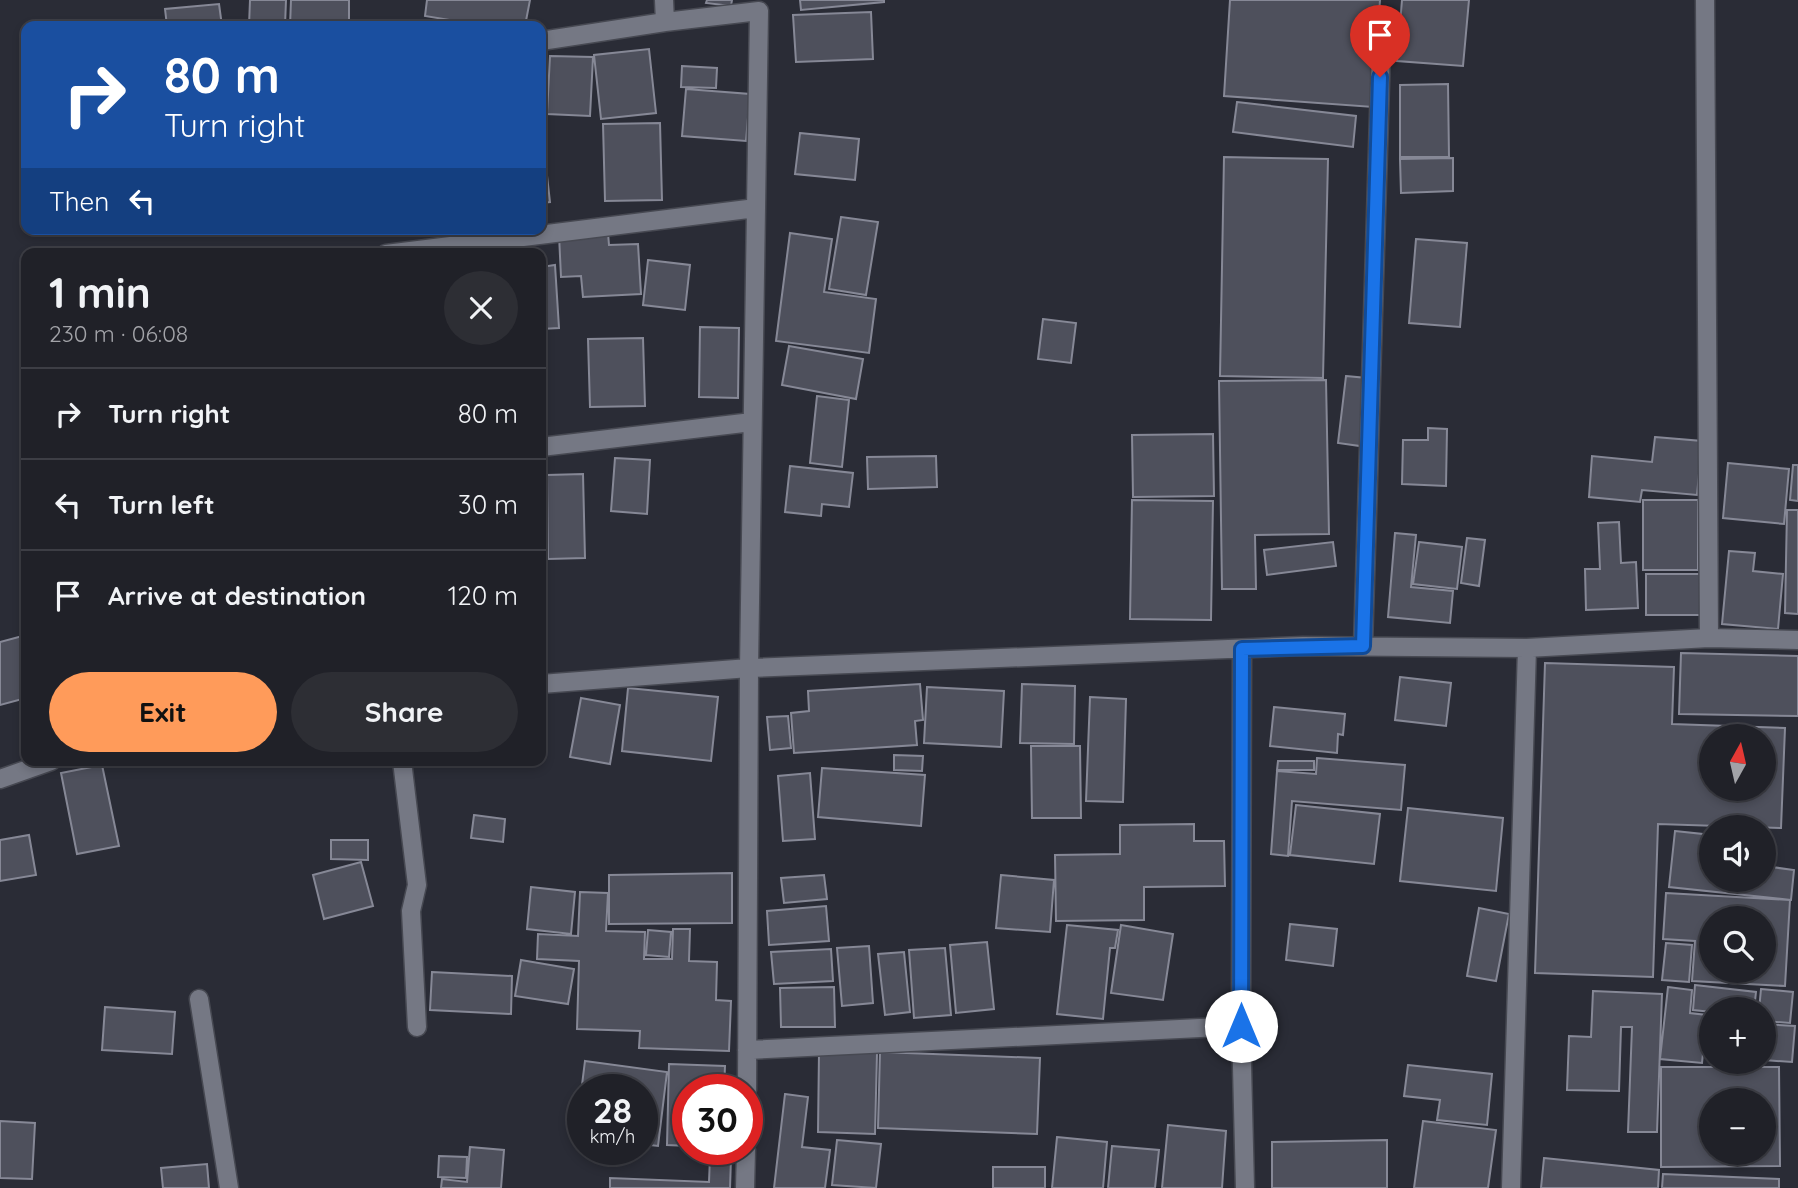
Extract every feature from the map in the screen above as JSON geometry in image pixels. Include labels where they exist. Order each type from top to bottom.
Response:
[{"type":"street","points":[[664,0],[665,22]]},
{"type":"street","points":[[1705,0],[1709,638]]},
{"type":"street","points":[[546,40],[759,11],[748,668],[747,1074]]},
{"type":"street","points":[[1363,646],[1381,50]]},
{"type":"street","points":[[546,234],[756,208]]},
{"type":"street","points":[[434,248],[539,235]]},
{"type":"street","points":[[546,446],[752,422]]},
{"type":"street","points":[[546,684],[748,668],[1242,649],[1363,646],[1527,648],[1709,638],[1798,640]]},
{"type":"street","points":[[1511,1188],[1527,648]]},
{"type":"street","points":[[1242,649],[1241,1026],[1245,1188]]},
{"type":"street","points":[[0,779],[37,766]]},
{"type":"street","points":[[403,766],[417,885],[411,911],[416,1027]]},
{"type":"street","points":[[200,999],[229,1188]]},
{"type":"street","points":[[747,1051],[1241,1026]]},
{"type":"street","points":[[745,1188],[746,1165]]},
{"type":"building","points":[[250,0],[286,0],[285,21],[249,21]]},
{"type":"building","points":[[291,0],[349,0],[349,21],[290,21]]},
{"type":"building","points":[[427,0],[530,0],[526,21],[456,21],[425,16]]},
{"type":"building","points":[[707,0],[732,0],[731,6],[706,3]]},
{"type":"building","points":[[800,0],[884,0],[884,2],[801,10]]},
{"type":"building","points":[[1230,0],[1380,0],[1373,107],[1224,96]]},
{"type":"building","points":[[1402,0],[1469,0],[1463,66],[1397,61]]},
{"type":"building","points":[[219,4],[221,21],[166,21],[165,9]]},
{"type":"building","points":[[871,12],[873,59],[796,62],[793,15]]},
{"type":"building","points":[[649,49],[656,113],[601,119],[594,55]]},
{"type":"building","points":[[550,56],[593,57],[590,116],[547,114]]},
{"type":"building","points":[[682,66],[717,68],[716,88],[681,87]]},
{"type":"building","points":[[1448,84],[1449,157],[1400,157],[1400,85]]},
{"type":"building","points":[[686,89],[750,94],[746,141],[682,136]]},
{"type":"building","points":[[1237,102],[1356,116],[1353,147],[1233,132]]},
{"type":"building","points":[[660,123],[662,200],[605,201],[603,124]]},
{"type":"building","points":[[800,133],[859,139],[855,180],[795,174]]},
{"type":"building","points":[[1224,157],[1328,159],[1323,378],[1220,376]]},
{"type":"building","points":[[1453,158],[1453,191],[1401,193],[1400,159]]},
{"type":"building","points":[[546,167],[550,202],[546,202]]},
{"type":"building","points":[[841,217],[878,222],[866,295],[829,289]]},
{"type":"building","points":[[608,233],[609,245],[638,244],[641,294],[583,297],[581,276],[561,277],[559,235]]},
{"type":"building","points":[[790,233],[832,239],[824,292],[876,299],[869,353],[776,341]]},
{"type":"building","points":[[1416,239],[1467,243],[1460,327],[1409,323]]},
{"type":"building","points":[[648,260],[690,265],[685,310],[643,305]]},
{"type":"building","points":[[555,265],[559,328],[546,329],[546,266]]},
{"type":"building","points":[[1043,319],[1076,323],[1071,363],[1038,359]]},
{"type":"building","points":[[700,327],[739,328],[738,398],[699,397]]},
{"type":"building","points":[[643,338],[645,406],[590,407],[588,339]]},
{"type":"building","points":[[789,346],[863,359],[856,399],[782,385]]},
{"type":"building","points":[[1346,376],[1367,378],[1360,446],[1338,443]]},
{"type":"building","points":[[1326,380],[1329,534],[1255,535],[1256,589],[1222,589],[1219,381]]},
{"type":"building","points":[[817,396],[849,400],[842,467],[810,463]]},
{"type":"building","points":[[1428,428],[1447,429],[1446,486],[1402,484],[1403,440],[1428,440]]},
{"type":"building","points":[[1213,434],[1214,496],[1133,497],[1132,435]]},
{"type":"building","points":[[1655,437],[1702,441],[1697,495],[1642,490],[1640,502],[1589,497],[1592,456],[1652,462]]},
{"type":"building","points":[[936,456],[937,487],[868,489],[867,457]]},
{"type":"building","points":[[615,458],[650,460],[647,514],[611,511]]},
{"type":"building","points":[[1728,463],[1789,469],[1784,524],[1723,518]]},
{"type":"building","points":[[1793,465],[1798,465],[1798,501],[1790,500]]},
{"type":"building","points":[[790,466],[853,473],[849,507],[822,504],[821,516],[785,512]]},
{"type":"building","points":[[583,474],[585,558],[548,559],[547,475]]},
{"type":"building","points":[[1132,500],[1213,501],[1211,620],[1130,619]]},
{"type":"building","points":[[1643,500],[1698,500],[1698,570],[1643,570]]},
{"type":"building","points":[[1787,510],[1798,510],[1798,614],[1785,613]]},
{"type":"building","points":[[1619,522],[1621,563],[1636,562],[1638,608],[1586,610],[1585,569],[1600,569],[1598,523]]},
{"type":"building","points":[[1395,533],[1416,535],[1411,587],[1453,591],[1450,623],[1388,617]]},
{"type":"building","points":[[1467,538],[1485,540],[1479,586],[1461,583]]},
{"type":"building","points":[[1333,542],[1336,566],[1267,575],[1264,550]]},
{"type":"building","points":[[1419,542],[1462,547],[1457,589],[1413,584]]},
{"type":"building","points":[[1729,551],[1755,553],[1753,571],[1783,574],[1778,629],[1722,624]]},
{"type":"building","points":[[1646,574],[1701,574],[1702,615],[1646,615]]},
{"type":"building","points":[[21,636],[21,699],[0,705],[0,642]]},
{"type":"building","points":[[1681,653],[1798,656],[1798,716],[1679,714]]},
{"type":"building","points":[[1545,663],[1674,667],[1672,724],[1699,725],[1699,802],[1776,802],[1776,728],[1785,728],[1781,828],[1776,828],[1776,815],[1699,815],[1699,825],[1658,824],[1653,977],[1535,973]]},
{"type":"building","points":[[1400,677],[1451,683],[1446,726],[1395,720]]},
{"type":"building","points":[[920,684],[923,720],[915,721],[917,745],[794,753],[791,713],[809,711],[808,691]]},
{"type":"building","points":[[1022,684],[1075,686],[1074,744],[1020,743]]},
{"type":"building","points":[[927,687],[1004,691],[1001,747],[924,743]]},
{"type":"building","points":[[628,688],[718,697],[711,761],[622,751]]},
{"type":"building","points":[[1090,697],[1126,699],[1123,802],[1086,801]]},
{"type":"building","points":[[581,698],[620,705],[610,764],[570,757]]},
{"type":"building","points":[[1274,707],[1345,714],[1343,735],[1338,734],[1337,753],[1270,746]]},
{"type":"building","points":[[788,716],[791,748],[770,750],[767,717]]},
{"type":"building","points":[[1031,746],[1080,746],[1081,818],[1032,818]]},
{"type":"building","points":[[894,755],[923,756],[922,771],[894,770]]},
{"type":"building","points":[[1317,758],[1405,765],[1401,810],[1292,801],[1288,856],[1271,854],[1277,771],[1316,774]]},
{"type":"building","points":[[1278,761],[1314,761],[1314,770],[1277,770]]},
{"type":"building","points":[[102,766],[119,846],[77,854],[61,773]]},
{"type":"building","points":[[822,768],[925,775],[921,826],[818,817]]},
{"type":"building","points":[[810,773],[815,839],[783,841],[778,776]]},
{"type":"building","points":[[1296,805],[1380,814],[1374,864],[1290,855]]},
{"type":"building","points":[[1408,808],[1503,818],[1496,891],[1400,881]]},
{"type":"building","points":[[474,815],[505,819],[503,842],[471,838]]},
{"type":"building","points":[[1194,824],[1194,841],[1224,841],[1225,886],[1144,887],[1144,920],[1056,921],[1055,855],[1120,854],[1120,825]]},
{"type":"building","points":[[1675,831],[1699,834],[1699,890],[1669,887]]},
{"type":"building","points":[[29,835],[36,875],[0,881],[0,840]]},
{"type":"building","points":[[331,840],[368,840],[368,860],[331,859]]},
{"type":"building","points":[[361,862],[373,906],[324,919],[313,875]]},
{"type":"building","points":[[1776,868],[1794,870],[1791,900],[1716,892],[1776,892]]},
{"type":"building","points":[[732,873],[732,923],[609,924],[609,875]]},
{"type":"building","points":[[824,875],[827,899],[784,903],[781,878]]},
{"type":"building","points":[[1001,875],[1054,880],[1050,932],[996,928]]},
{"type":"building","points":[[531,887],[575,892],[571,934],[527,929]]},
{"type":"building","points":[[580,892],[608,893],[606,931],[645,932],[644,959],[672,959],[673,929],[690,929],[689,961],[717,962],[716,1000],[731,1001],[729,1051],[639,1048],[640,1031],[577,1029],[579,961],[537,959],[538,934],[578,936]]},
{"type":"building","points":[[1666,893],[1790,900],[1785,986],[1729,983],[1776,983],[1776,906],[1699,906],[1699,981],[1692,981],[1695,941],[1663,939]]},
{"type":"building","points":[[826,906],[829,941],[769,945],[767,911]]},
{"type":"building","points":[[1479,908],[1509,914],[1496,981],[1467,976]]},
{"type":"building","points":[[1290,924],[1337,929],[1333,966],[1286,960]]},
{"type":"building","points":[[1067,925],[1118,930],[1115,948],[1110,948],[1103,1019],[1057,1014]]},
{"type":"building","points":[[1121,925],[1173,934],[1163,1000],[1111,993]]},
{"type":"building","points":[[648,930],[671,932],[669,957],[646,955]]},
{"type":"building","points":[[987,942],[994,1009],[956,1013],[950,945]]},
{"type":"building","points":[[1666,943],[1692,945],[1689,982],[1662,980]]},
{"type":"building","points":[[869,946],[873,1003],[842,1006],[837,948]]},
{"type":"building","points":[[945,948],[951,1015],[914,1018],[909,950]]},
{"type":"building","points":[[831,949],[833,981],[774,984],[771,952]]},
{"type":"building","points":[[904,952],[910,1012],[885,1015],[878,954]]},
{"type":"building","points":[[521,960],[574,969],[568,1004],[515,996]]},
{"type":"building","points":[[432,972],[512,976],[511,1014],[430,1010]]},
{"type":"building","points":[[1695,985],[1756,992],[1755,997],[1699,997],[1699,1011],[1693,1010]]},
{"type":"building","points":[[834,987],[835,1027],[781,1027],[780,988]]},
{"type":"building","points":[[1668,987],[1692,990],[1690,1013],[1699,1014],[1699,1063],[1660,1059]]},
{"type":"building","points":[[1761,989],[1793,992],[1790,1023],[1776,1022],[1776,997],[1760,997]]},
{"type":"building","points":[[1593,991],[1662,994],[1657,1132],[1628,1132],[1632,1027],[1621,1027],[1619,1091],[1567,1090],[1569,1036],[1591,1037]]},
{"type":"building","points":[[105,1007],[175,1012],[172,1054],[102,1050]]},
{"type":"building","points":[[1776,1025],[1795,1026],[1792,1062],[1776,1061]]},
{"type":"building","points":[[819,1052],[877,1053],[875,1134],[818,1132]]},
{"type":"building","points":[[880,1052],[1040,1058],[1037,1134],[878,1128]]},
{"type":"building","points":[[585,1061],[667,1072],[658,1146],[658,1074],[583,1074]]},
{"type":"building","points":[[669,1064],[725,1066],[725,1074],[672,1074],[672,1145],[667,1145]]},
{"type":"building","points":[[1408,1065],[1492,1074],[1487,1125],[1437,1120],[1440,1100],[1404,1096]]},
{"type":"building","points":[[1661,1067],[1699,1067],[1699,1074],[1776,1074],[1776,1067],[1779,1067],[1780,1166],[1661,1167]]},
{"type":"building","points":[[785,1094],[808,1097],[802,1147],[830,1150],[825,1188],[774,1188]]},
{"type":"building","points":[[0,1121],[35,1123],[32,1179],[0,1178]]},
{"type":"building","points":[[1423,1121],[1496,1130],[1488,1188],[1414,1188]]},
{"type":"building","points":[[1168,1125],[1226,1131],[1222,1188],[1162,1188]]},
{"type":"building","points":[[1057,1137],[1107,1142],[1103,1188],[1052,1188]]},
{"type":"building","points":[[837,1140],[881,1144],[876,1188],[832,1185]]},
{"type":"building","points":[[1387,1140],[1387,1188],[1272,1188],[1272,1142]]},
{"type":"building","points":[[1112,1146],[1159,1150],[1155,1188],[1108,1188]]},
{"type":"building","points":[[470,1147],[504,1150],[501,1188],[441,1188],[442,1179],[467,1182]]},
{"type":"building","points":[[439,1156],[467,1157],[466,1178],[438,1177]]},
{"type":"building","points":[[1544,1158],[1659,1170],[1658,1188],[1541,1188]]},
{"type":"building","points":[[207,1164],[209,1188],[163,1188],[161,1168]]},
{"type":"building","points":[[710,1165],[731,1165],[730,1188],[610,1188],[610,1178],[709,1182]]},
{"type":"building","points":[[993,1167],[1045,1167],[1045,1188],[993,1188]]},
{"type":"building","points":[[1663,1174],[1779,1179],[1779,1188],[1662,1188]]},
{"type":"route","points":[[1241,1026],[1242,649],[1363,646],[1380,77]]}]
